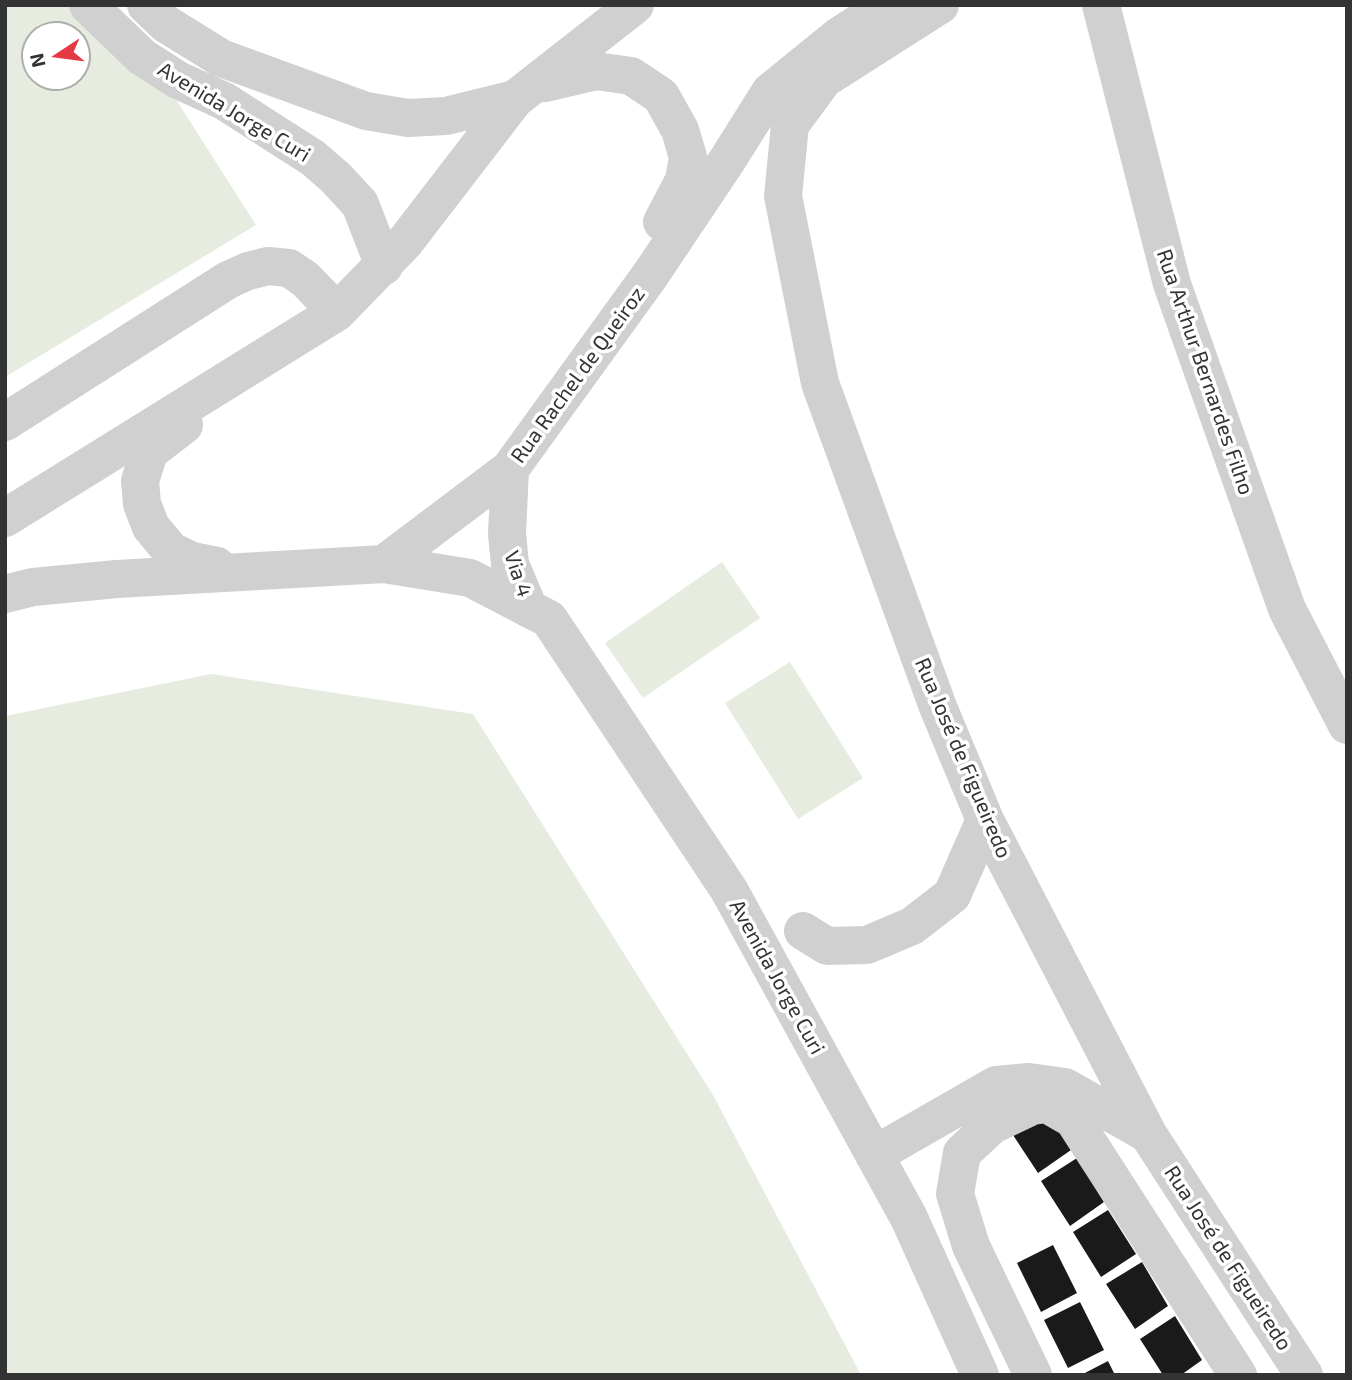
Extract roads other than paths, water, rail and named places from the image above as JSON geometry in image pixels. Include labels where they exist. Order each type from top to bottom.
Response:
[{"type":"street","name":"Avenida Jorge Curi","points":[[146,5],[166,24],[221,58],[366,111],[408,118],[446,116],[596,71],[631,76],[661,96],[680,130],[688,157],[684,180],[651,245],[651,274]]},
{"type":"street","points":[[5,518],[337,312],[405,242],[523,93],[635,5]]},
{"type":"street","name":"Rua Rachel de Queiroz","points":[[384,564],[510,469],[651,274],[770,92],[839,36],[887,5]]},
{"type":"street","name":"Rua José de Figueiredo","points":[[940,5],[824,79],[790,125],[783,196],[820,383],[938,707],[985,820],[1149,1134],[1304,1375]]},
{"type":"street","name":"Rua Arthur Bernardes Filho","points":[[1101,5],[1172,284],[1287,609],[1347,725]]},
{"type":"street","name":"Avenida Jorge Curi","points":[[100,17],[142,57],[178,80],[224,101],[313,158],[336,178],[360,204],[384,266]]},
{"type":"street","points":[[5,422],[228,280],[248,271],[268,266],[289,268],[305,279],[337,312]]},
{"type":"street","points":[[195,398],[188,421],[149,452],[140,481],[142,504],[152,527],[172,551],[192,561],[243,572]]},
{"type":"street","name":"Via 4","points":[[510,469],[507,534],[510,564],[529,609]]},
{"type":"street","points":[[5,594],[33,587],[117,579],[384,564]]},
{"type":"street","name":"Via 4","points":[[384,564],[470,578],[529,609]]},
{"type":"street","name":"Avenida Jorge Curi","points":[[529,609],[549,620],[729,890],[909,1218],[980,1375]]},
{"type":"street","points":[[803,931],[827,946],[867,945],[912,926],[952,895],[985,820]]},
{"type":"street","points":[[874,1155],[996,1085],[1029,1082],[1065,1087],[1149,1134]]},
{"type":"street","points":[[1033,1375],[971,1246],[955,1194],[962,1153],[992,1125],[1032,1106],[1047,1104],[1073,1119],[1238,1375]]}]
